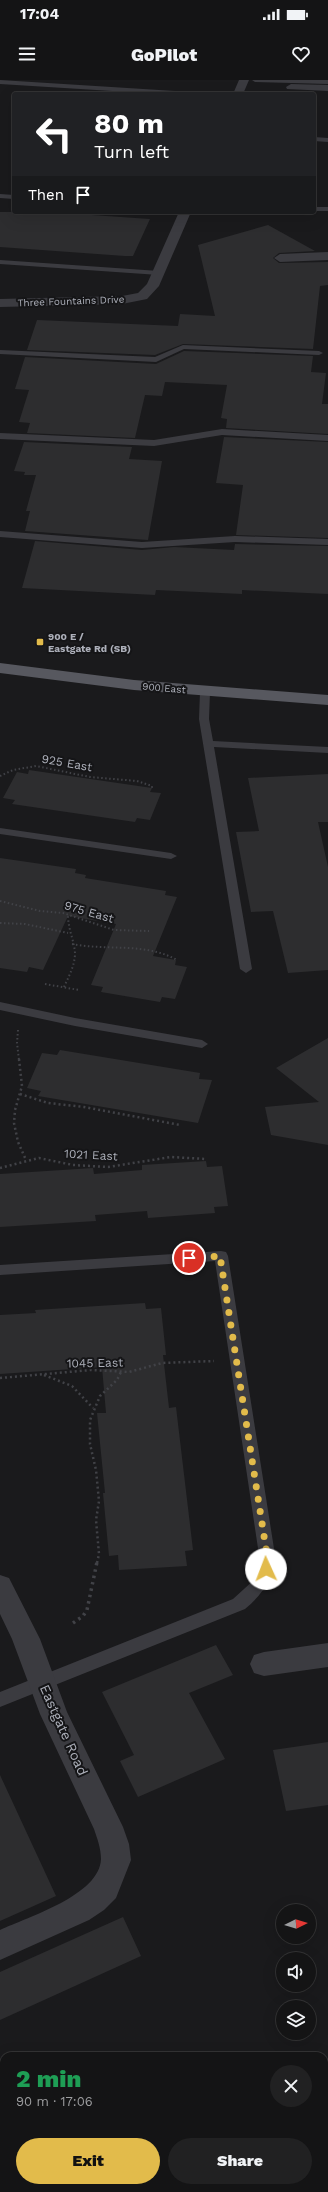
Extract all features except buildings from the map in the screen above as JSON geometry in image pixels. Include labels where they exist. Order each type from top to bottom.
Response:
[{"type":"main road","name":"900 East","points":[[0,668],[134,685],[205,692],[328,700]]},
{"type":"street","points":[[239,92],[244,80]]},
{"type":"street","points":[[291,87],[328,88]]},
{"type":"street","name":"Three Fountains Drive","points":[[0,303],[130,299],[142,296],[151,291],[184,214]]},
{"type":"street","points":[[280,258],[328,256]]},
{"type":"street","name":"Eastgate Road","points":[[0,1586],[26,1639],[54,1714],[108,1827],[114,1844],[116,1860],[111,1877],[105,1888],[94,1900],[78,1910],[0,1945]]},
{"type":"street","points":[[264,1664],[328,1655]]},
{"type":"lane","points":[[255,80],[328,82]]},
{"type":"lane","points":[[0,82],[159,92]]},
{"type":"lane","points":[[316,139],[328,140]]},
{"type":"lane","points":[[0,196],[12,197]]},
{"type":"lane","points":[[316,209],[328,209]]},
{"type":"lane","points":[[0,262],[159,273]]},
{"type":"lane","points":[[0,352],[156,360],[183,347],[319,353]]},
{"type":"lane","points":[[0,436],[154,443],[222,432],[328,438]]},
{"type":"lane","points":[[0,534],[142,545],[235,539],[328,542]]},
{"type":"lane","points":[[205,692],[204,718],[246,969]]},
{"type":"lane","points":[[209,744],[328,750]]},
{"type":"lane","points":[[0,831],[171,856]]},
{"type":"lane","points":[[0,1006],[75,1022],[202,1044]]},
{"type":"lane","points":[[0,1270],[220,1256],[267,1555],[266,1569],[262,1583],[252,1594],[239,1604],[0,1700]]},
{"type":"path","name":"925 East","points":[[0,776],[22,768],[47,767],[89,777],[133,780],[149,785],[152,789]]},
{"type":"path","name":"975 East","points":[[0,901],[34,910],[68,915],[114,930],[134,932],[149,931]]},
{"type":"path","points":[[64,987],[73,962],[74,950],[68,933],[68,915]]},
{"type":"path","points":[[0,923],[25,924],[52,931],[68,933]]},
{"type":"path","points":[[72,944],[94,949],[141,950],[164,954],[177,960]]},
{"type":"path","points":[[45,984],[79,990]]},
{"type":"path","points":[[20,1026],[17,1032],[22,1084],[14,1115],[14,1128],[18,1144],[26,1160]]},
{"type":"path","points":[[20,1094],[48,1103],[84,1107],[180,1125]]},
{"type":"path","name":"1021 East","points":[[0,1168],[26,1160],[39,1158],[73,1165],[108,1167],[171,1157],[206,1159]]},
{"type":"path","name":"1045 East","points":[[0,1378],[91,1370],[121,1372],[162,1363],[189,1362]]},
{"type":"path","points":[[73,1623],[83,1616],[87,1610],[99,1554],[96,1520],[99,1501],[89,1433],[94,1409],[105,1390],[117,1380],[121,1372]]},
{"type":"path","points":[[44,1375],[72,1386],[94,1409]]},
{"type":"place","name":"900 E / Eastgate Rd (SB)","points":[[40,642]]},
{"type":"route","points":[[189,1258],[220,1256],[267,1555],[266,1569]]}]
